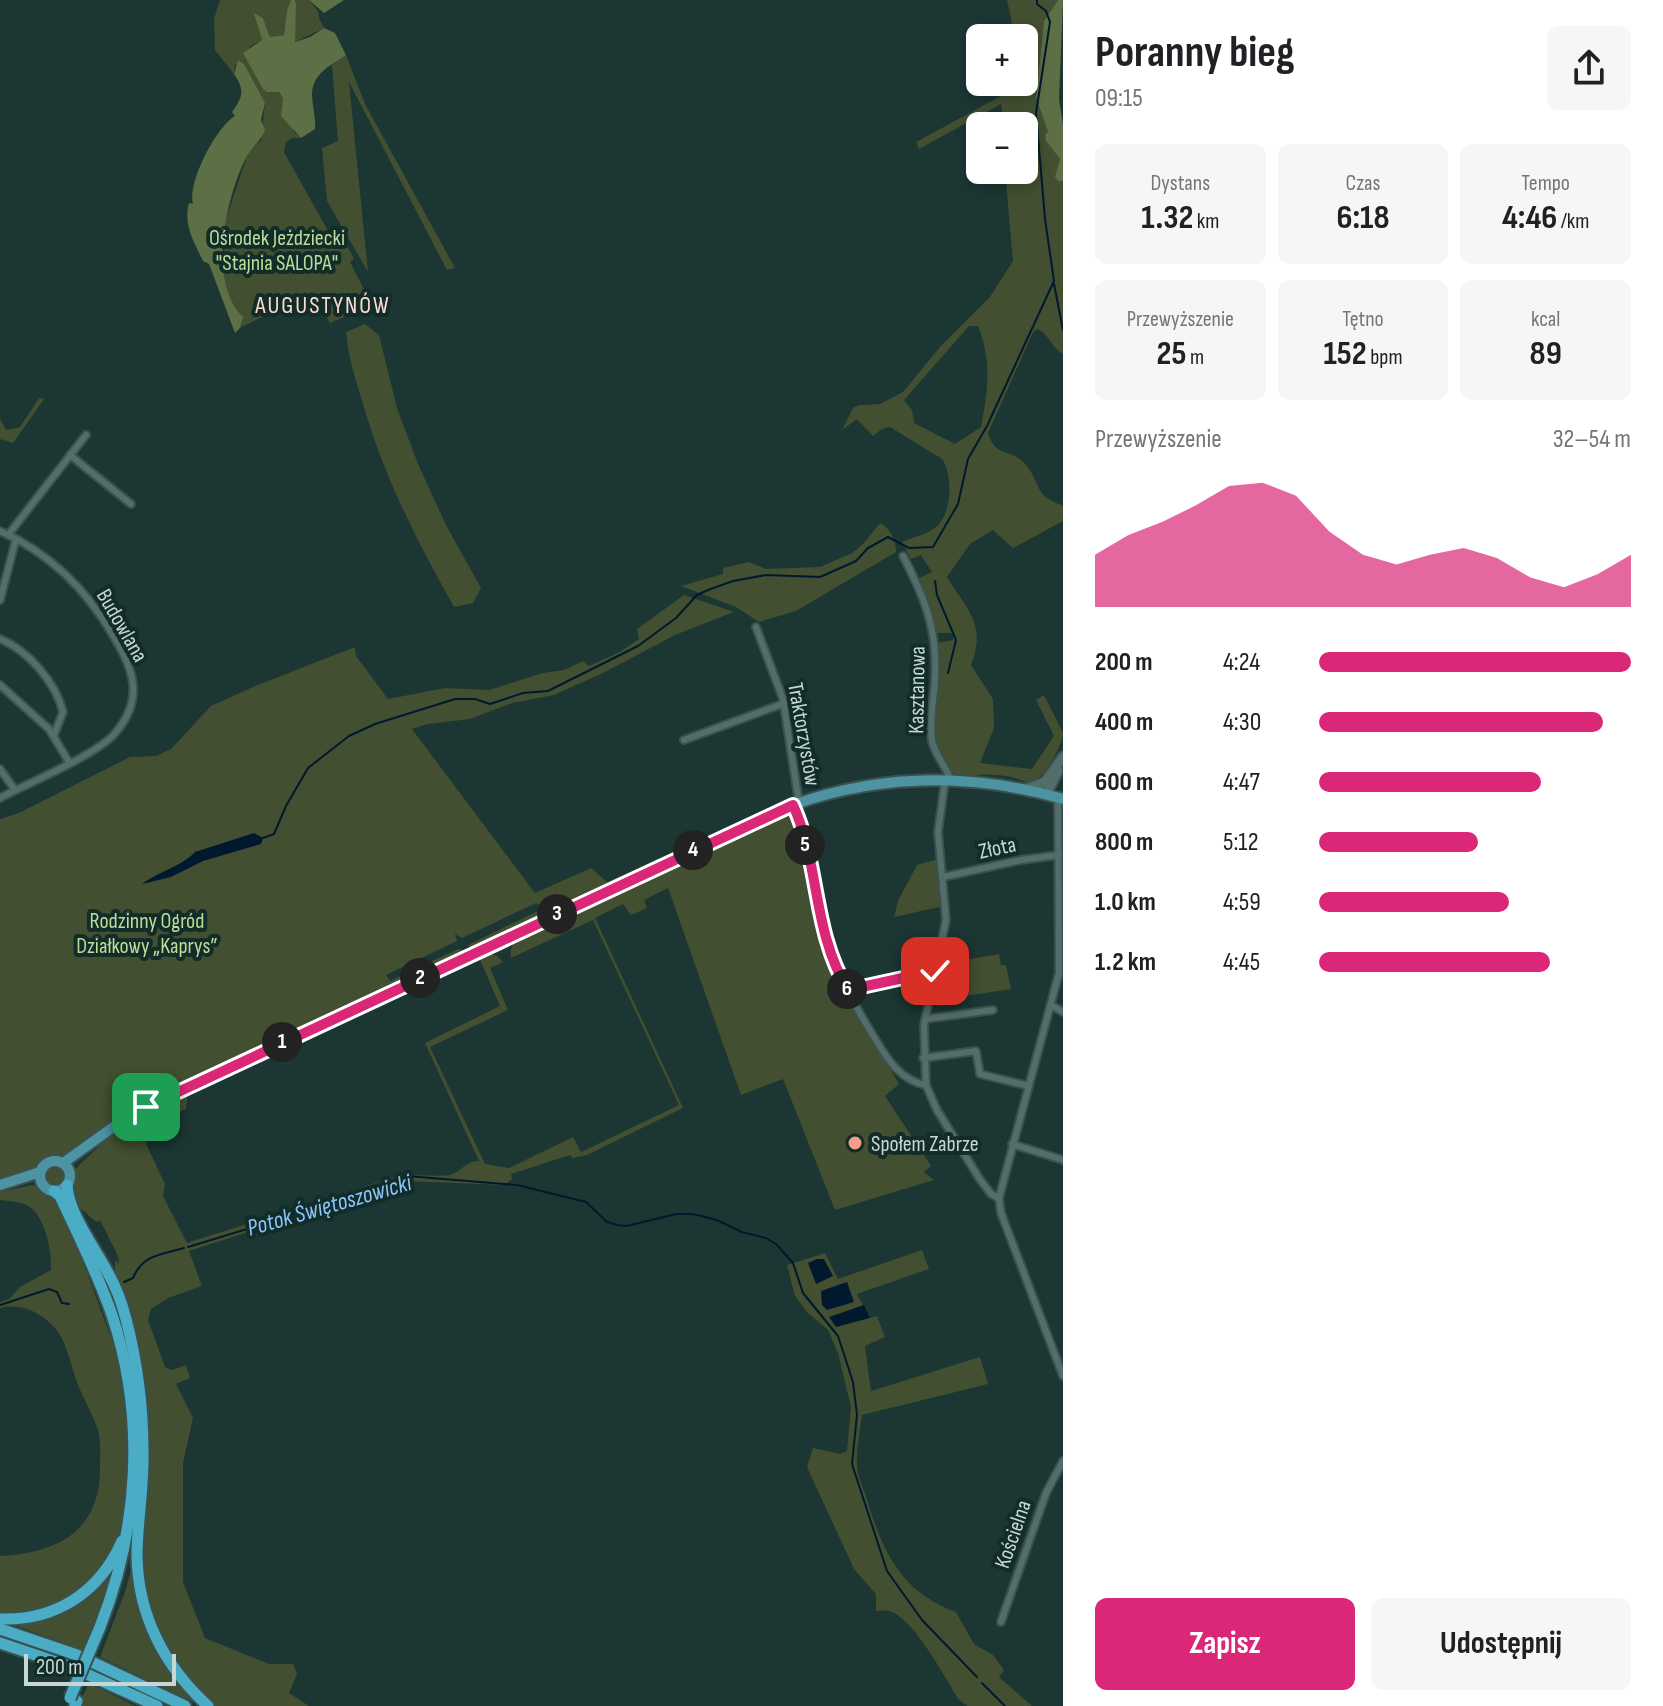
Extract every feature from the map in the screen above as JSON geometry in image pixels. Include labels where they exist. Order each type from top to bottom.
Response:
[{"type":"highway","points":[[67,1185],[75,1212],[112,1281],[126,1318],[142,1421],[143,1470],[104,1629],[72,1703]]},
{"type":"highway","points":[[54,1191],[60,1196],[88,1256],[121,1346],[133,1421],[138,1575],[148,1619],[168,1661],[187,1686],[208,1706]]},
{"type":"highway","points":[[0,1619],[44,1615],[86,1593],[107,1570],[136,1506]]},
{"type":"highway","points":[[0,1629],[77,1655],[185,1706]]},
{"type":"highway","points":[[0,1643],[97,1678],[157,1706]]},
{"type":"highway","points":[[97,1678],[139,1706]]},
{"type":"main road","points":[[1046,794],[1062,758]]},
{"type":"main road","points":[[1026,789],[1054,775]]},
{"type":"main road","points":[[1054,775],[1063,798]]},
{"type":"main road","points":[[66,1166],[126,1118],[158,1100],[796,804],[873,784],[948,779],[988,782],[1063,798]]},
{"type":"main road","points":[[41,1178],[49,1162],[66,1166]]},
{"type":"main road","points":[[41,1178],[54,1191],[67,1185],[66,1166]]},
{"type":"main road","points":[[0,1185],[41,1178]]},
{"type":"street","name":"Budowlana","points":[[69,762],[109,740],[129,713],[133,690],[131,671],[102,616],[68,576],[50,561],[4,533],[86,435]]},
{"type":"street","points":[[70,455],[131,504]]},
{"type":"street","points":[[0,600],[16,539]]},
{"type":"street","name":"Kasztanowa","points":[[903,556],[920,590],[934,633],[931,735],[948,779]]},
{"type":"street","name":"Traktorzystów","points":[[756,627],[785,703],[796,804],[823,930],[835,965],[892,1065],[915,1082],[926,1085]]},
{"type":"street","points":[[0,639],[17,648],[42,672],[60,702],[63,712],[54,735]]},
{"type":"street","points":[[0,685],[54,735],[69,762],[0,798]]},
{"type":"street","points":[[684,740],[785,703]]},
{"type":"street","points":[[0,769],[15,790]]},
{"type":"street","points":[[948,779],[938,832],[946,920],[925,1019],[923,1058],[926,1085],[937,1110],[978,1176],[991,1194],[999,1198]]},
{"type":"street","points":[[1046,794],[1057,811]]},
{"type":"street","points":[[1063,798],[1058,801],[1057,811],[1060,967],[999,1198],[1000,1210],[1063,1376]]},
{"type":"street","points":[[1059,835],[1063,822]]},
{"type":"street","name":"Złota","points":[[943,877],[1059,855]]},
{"type":"street","points":[[848,990],[937,971]]},
{"type":"street","points":[[1051,1005],[1063,1012]]},
{"type":"street","points":[[925,1019],[993,1010]]},
{"type":"street","points":[[923,1058],[976,1051],[980,1074],[1029,1086]]},
{"type":"street","points":[[1012,1144],[1063,1160]]},
{"type":"street","name":"Kościelna","points":[[1001,1622],[1046,1493],[1063,1461]]},
{"type":"green space","name":"Ośrodek Jeżdziecki \"Stajnia SALOPA\"","points":[[220,0],[291,0],[284,35],[270,37],[263,18],[255,14],[262,40],[249,47],[283,99],[294,132],[301,138],[286,142],[284,152],[337,247],[346,243],[354,259],[350,262],[372,305],[330,323],[312,292],[240,328],[242,317],[228,297],[223,271],[226,219],[248,153],[261,140],[265,103],[235,64],[234,74],[215,50],[214,19]]},
{"type":"green space","points":[[291,0],[295,0],[296,5],[295,42],[324,28],[335,33],[346,55],[324,70],[316,80],[312,94],[315,129],[301,138],[281,116],[283,99],[279,92],[263,89],[243,53],[262,40],[254,13],[263,18],[270,37],[284,35]]},
{"type":"green space","points":[[295,0],[309,0],[318,11],[324,28],[295,42]]},
{"type":"green space","points":[[309,0],[344,0],[324,13]]},
{"type":"green space","points":[[1007,0],[1058,0],[1044,21],[1038,78],[1038,24],[1009,24],[1012,23]]},
{"type":"green space","points":[[1058,0],[1063,0],[1059,99],[1063,125],[1063,181],[1055,177],[1060,159],[1046,141],[1048,132],[1036,97],[1044,21]]},
{"type":"green space","points":[[346,55],[365,104],[455,268],[447,270],[349,82],[368,272],[327,201],[322,148],[338,141],[332,65]]},
{"type":"green space","points":[[238,60],[244,64],[265,103],[261,120],[265,130],[239,173],[227,215],[223,261],[225,283],[232,302],[243,317],[235,333],[209,264],[203,261],[187,219],[189,203],[193,204],[194,183],[205,156],[220,131],[235,116],[232,112],[241,93],[234,74]]},
{"type":"green space","points":[[1001,96],[1036,96],[1048,132],[1046,141],[1060,159],[1062,181],[1063,176],[1063,354],[1038,329],[1033,332],[988,433],[998,449],[1026,464],[1043,494],[1063,506],[1063,521],[1013,548],[993,530],[970,544],[947,577],[968,609],[976,628],[977,639],[971,665],[993,699],[994,728],[980,763],[1032,769],[1054,736],[1036,700],[1044,695],[1063,733],[1051,763],[1029,784],[1002,776],[955,775],[936,748],[933,727],[938,643],[953,640],[953,633],[936,633],[919,578],[932,572],[921,555],[911,559],[902,542],[930,531],[942,520],[949,493],[946,466],[942,459],[890,427],[873,436],[857,419],[842,430],[853,408],[880,404],[903,392],[940,347],[990,297],[1013,261],[1006,184],[1038,184],[1038,112],[1002,112],[1001,104],[986,112],[971,112]],"holes":[[[969,326],[978,326],[987,376],[981,427],[955,444],[914,423],[912,410],[904,400]]]},
{"type":"green space","points":[[966,115],[966,123],[919,149],[916,142]]},
{"type":"green space","points":[[365,324],[379,335],[397,408],[418,464],[446,525],[481,588],[473,603],[454,607],[391,483],[371,431],[350,360],[346,332]]},
{"type":"green space","points":[[39,398],[44,399],[13,443],[0,439],[0,419],[6,430],[20,427]]},
{"type":"green space","points":[[880,523],[892,535],[896,552],[796,611],[759,622],[736,607],[681,586],[723,574],[723,568],[749,562],[766,569],[820,567],[852,553]]},
{"type":"green space","name":"Rodzinny Ogród Działkowy „Kaprys”","points":[[684,595],[734,612],[675,635],[554,695],[512,703],[470,719],[412,729],[535,893],[591,868],[607,882],[794,800],[473,949],[468,946],[538,911],[539,905],[536,903],[462,938],[455,934],[457,941],[386,975],[390,981],[458,949],[462,950],[442,965],[142,1103],[64,1159],[49,1160],[30,1172],[0,1181],[0,819],[19,813],[130,757],[156,756],[171,749],[211,706],[355,647],[356,656],[388,699],[445,688],[489,690],[543,673],[564,670],[583,661],[589,666],[620,652],[639,639],[637,629]]},
{"type":"green space","points":[[789,809],[794,811],[791,813],[799,834],[816,915],[835,974],[899,1084],[885,1096],[931,1166],[924,1172],[934,1180],[835,1210],[783,1079],[741,1095],[668,888],[644,900],[647,908],[631,915],[623,904],[595,918],[683,1108],[587,1155],[573,1158],[570,1155],[511,1174],[512,1179],[504,1185],[406,1181],[189,1251],[202,1286],[168,1298],[151,1309],[148,1320],[165,1367],[172,1370],[186,1365],[190,1378],[176,1384],[193,1418],[183,1463],[183,1582],[205,1638],[269,1664],[293,1664],[297,1674],[289,1693],[309,1706],[213,1706],[168,1654],[146,1603],[141,1561],[147,1453],[115,1275],[118,1256],[100,1220],[96,1222],[78,1206],[69,1190],[74,1170],[137,1115],[188,1092],[186,1109],[150,1125],[146,1144],[165,1184],[163,1196],[187,1243],[398,1176],[450,1175],[479,1161],[425,1043],[500,1006],[478,955],[496,955],[503,962],[490,968],[508,1010],[430,1047],[485,1164],[509,1168],[573,1137],[581,1152],[679,1105],[593,920],[511,958],[512,947],[523,935],[654,873],[666,873],[663,869]]},
{"type":"green space","points":[[938,859],[944,906],[894,917],[898,901],[917,865]]},
{"type":"green space","points":[[999,954],[1001,965],[1006,965],[1011,989],[959,997],[959,961]]},
{"type":"green space","points":[[55,1163],[64,1166],[67,1175],[64,1184],[55,1187],[46,1184],[43,1175],[46,1166]]},
{"type":"green space","points":[[33,1185],[53,1193],[60,1200],[120,1362],[128,1405],[129,1486],[123,1528],[116,1547],[87,1587],[56,1607],[0,1616],[0,1556],[40,1550],[72,1534],[93,1507],[98,1488],[98,1430],[59,1334],[37,1313],[15,1307],[0,1308],[0,1302],[9,1299],[20,1287],[51,1270],[49,1244],[43,1224],[33,1209],[13,1201],[0,1200],[0,1192]]},
{"type":"green space","points":[[922,1250],[929,1269],[857,1294],[870,1318],[877,1316],[885,1337],[865,1346],[871,1391],[980,1357],[988,1384],[862,1415],[857,1453],[858,1474],[880,1537],[897,1568],[921,1593],[956,1612],[974,1644],[993,1655],[1004,1670],[999,1677],[1032,1706],[968,1706],[959,1700],[909,1625],[889,1611],[876,1611],[876,1594],[854,1569],[807,1467],[813,1448],[840,1454],[847,1451],[851,1407],[838,1353],[828,1330],[808,1313],[795,1296],[787,1265],[825,1253],[838,1279]]},
{"type":"green space","points":[[119,1558],[85,1651],[6,1622],[43,1618]]},
{"type":"green space","points":[[134,1560],[139,1600],[199,1705],[100,1657]]},
{"type":"green space","points":[[89,1683],[135,1706],[78,1706]]},
{"type":"water","points":[[254,833],[263,838],[261,844],[203,861],[171,877],[142,884],[195,852]]},
{"type":"water","points":[[824,1259],[833,1276],[816,1284],[808,1263]]},
{"type":"water","points":[[847,1282],[854,1302],[827,1310],[822,1305],[821,1291]]},
{"type":"water","points":[[864,1305],[870,1318],[836,1327],[829,1317]]},
{"type":"waterway","points":[[263,838],[274,834],[308,768],[349,736],[375,724],[455,699],[475,699],[490,704],[523,693],[548,691],[638,646],[676,618],[697,595],[733,581],[766,575],[820,577],[856,561],[868,548],[888,537],[909,548],[933,547],[958,504],[968,459],[987,426],[1054,281],[1036,113],[1050,22],[1037,0]]},
{"type":"waterway","points":[[1054,284],[1063,330]]},
{"type":"waterway","points":[[935,581],[937,595],[956,640],[948,673]]},
{"type":"waterway","name":"Potok Świętoszowicki","points":[[188,1247],[349,1198],[407,1176],[517,1185],[586,1202],[607,1222],[617,1225],[627,1226],[676,1214],[693,1214],[766,1238],[793,1263],[803,1293],[838,1336],[853,1382],[857,1415],[852,1464],[887,1571],[922,1620],[977,1677]]},
{"type":"waterway","name":"Potok Świętoszowicki","points":[[124,1282],[133,1278],[147,1260],[184,1248]]},
{"type":"waterway","points":[[0,1305],[49,1289],[57,1292],[62,1303],[69,1304]]},
{"type":"waterway","points":[[982,1683],[1005,1706]]},
{"type":"place","name":"Społem Zabrze","points":[[855,1143]]},
{"type":"district","name":"AUGUSTYNÓW","points":[[323,305]]},
{"type":"route","points":[[146,1107],[793,805],[805,843],[823,930],[848,990],[935,971]]}]
